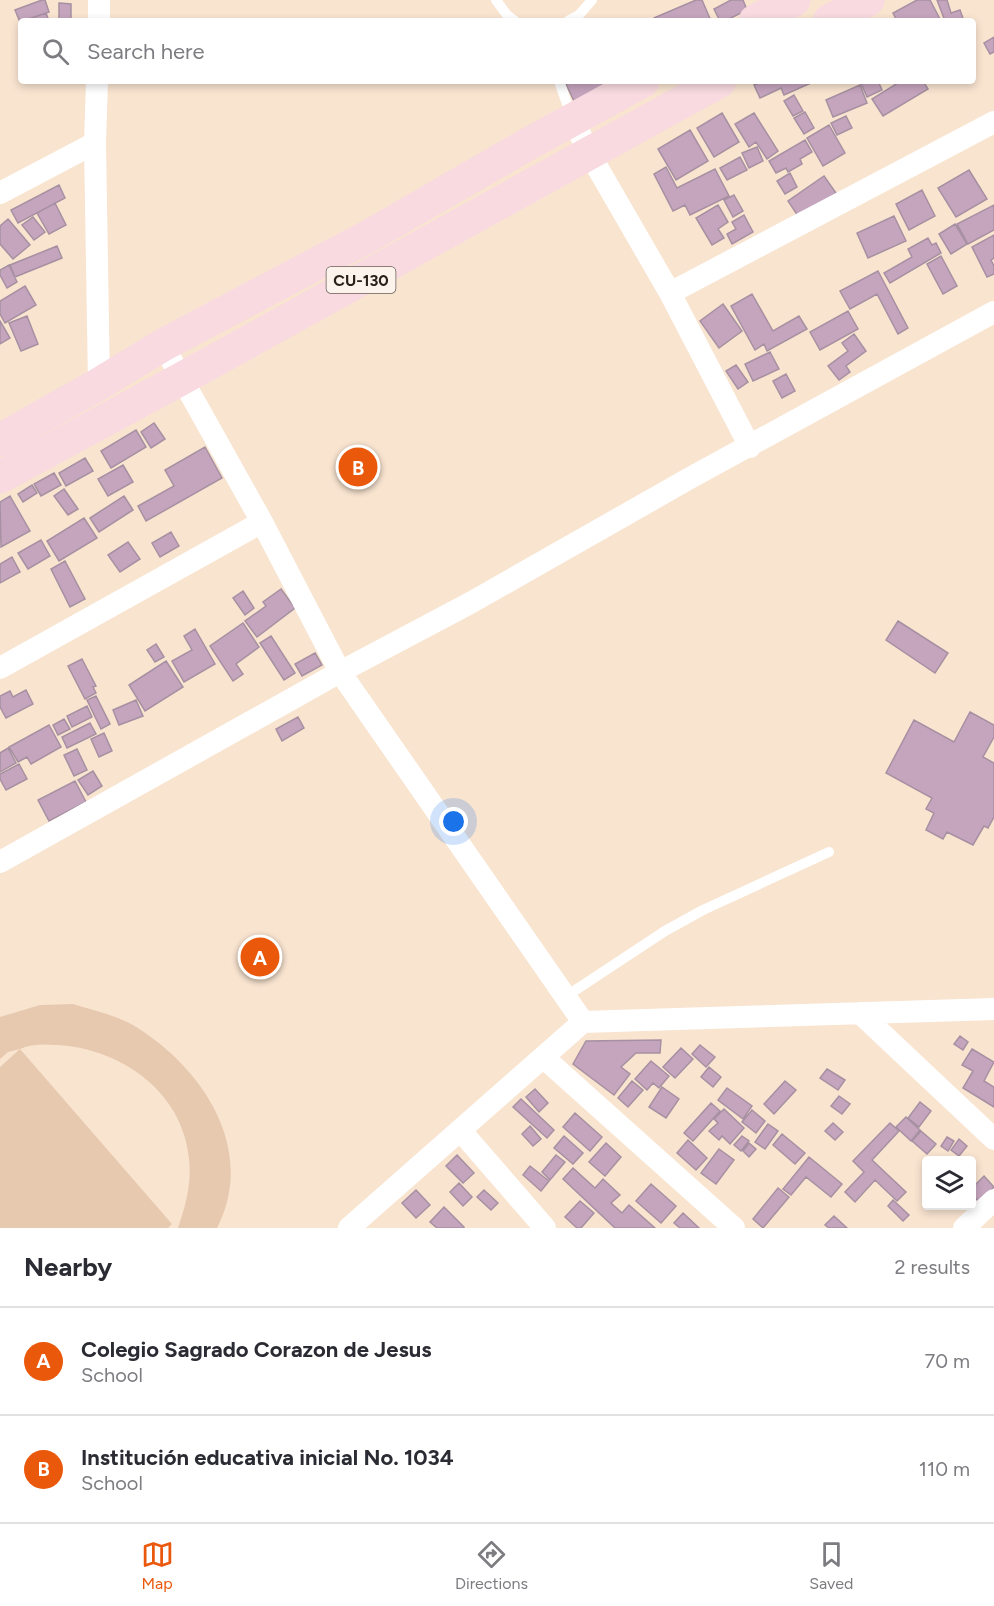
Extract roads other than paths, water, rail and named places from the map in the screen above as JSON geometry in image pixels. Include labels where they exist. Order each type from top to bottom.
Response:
[{"type":"main road","points":[[761,18],[794,0]]},
{"type":"main road","points":[[835,18],[868,0]]},
{"type":"main road","name":"CU-130","points":[[0,440],[163,345],[369,236],[637,84]]},
{"type":"main road","name":"CU-130","points":[[0,477],[182,379],[715,84]]},
{"type":"street","points":[[99,0],[99,18]]},
{"type":"street","points":[[97,84],[95,143],[99,384]]},
{"type":"street","points":[[573,119],[589,153],[670,293],[750,447]]},
{"type":"street","points":[[670,293],[994,122]]},
{"type":"street","points":[[0,193],[95,143]]},
{"type":"street","points":[[0,862],[340,672],[472,602],[690,478],[994,312]]},
{"type":"street","points":[[163,345],[262,522],[340,672],[583,1022]]},
{"type":"street","points":[[0,668],[262,522]]},
{"type":"street","points":[[349,1228],[583,1022],[994,1009]]},
{"type":"street","points":[[860,1013],[994,1139]]},
{"type":"street","points":[[543,1057],[734,1228]]},
{"type":"street","points":[[460,1131],[545,1228]]},
{"type":"street","points":[[964,1228],[994,1200]]},
{"type":"lane","points":[[496,0],[511,18]]},
{"type":"lane","points":[[574,18],[592,0]]},
{"type":"lane","points":[[560,84],[573,119]]},
{"type":"lane","points":[[565,997],[665,931],[703,910],[830,852]]},
{"type":"place","name":"Institución educativa inicial No. 1034","points":[[358,467]]},
{"type":"place","name":"Colegio Sagrado Corazon de Jesus","points":[[260,957]]}]
